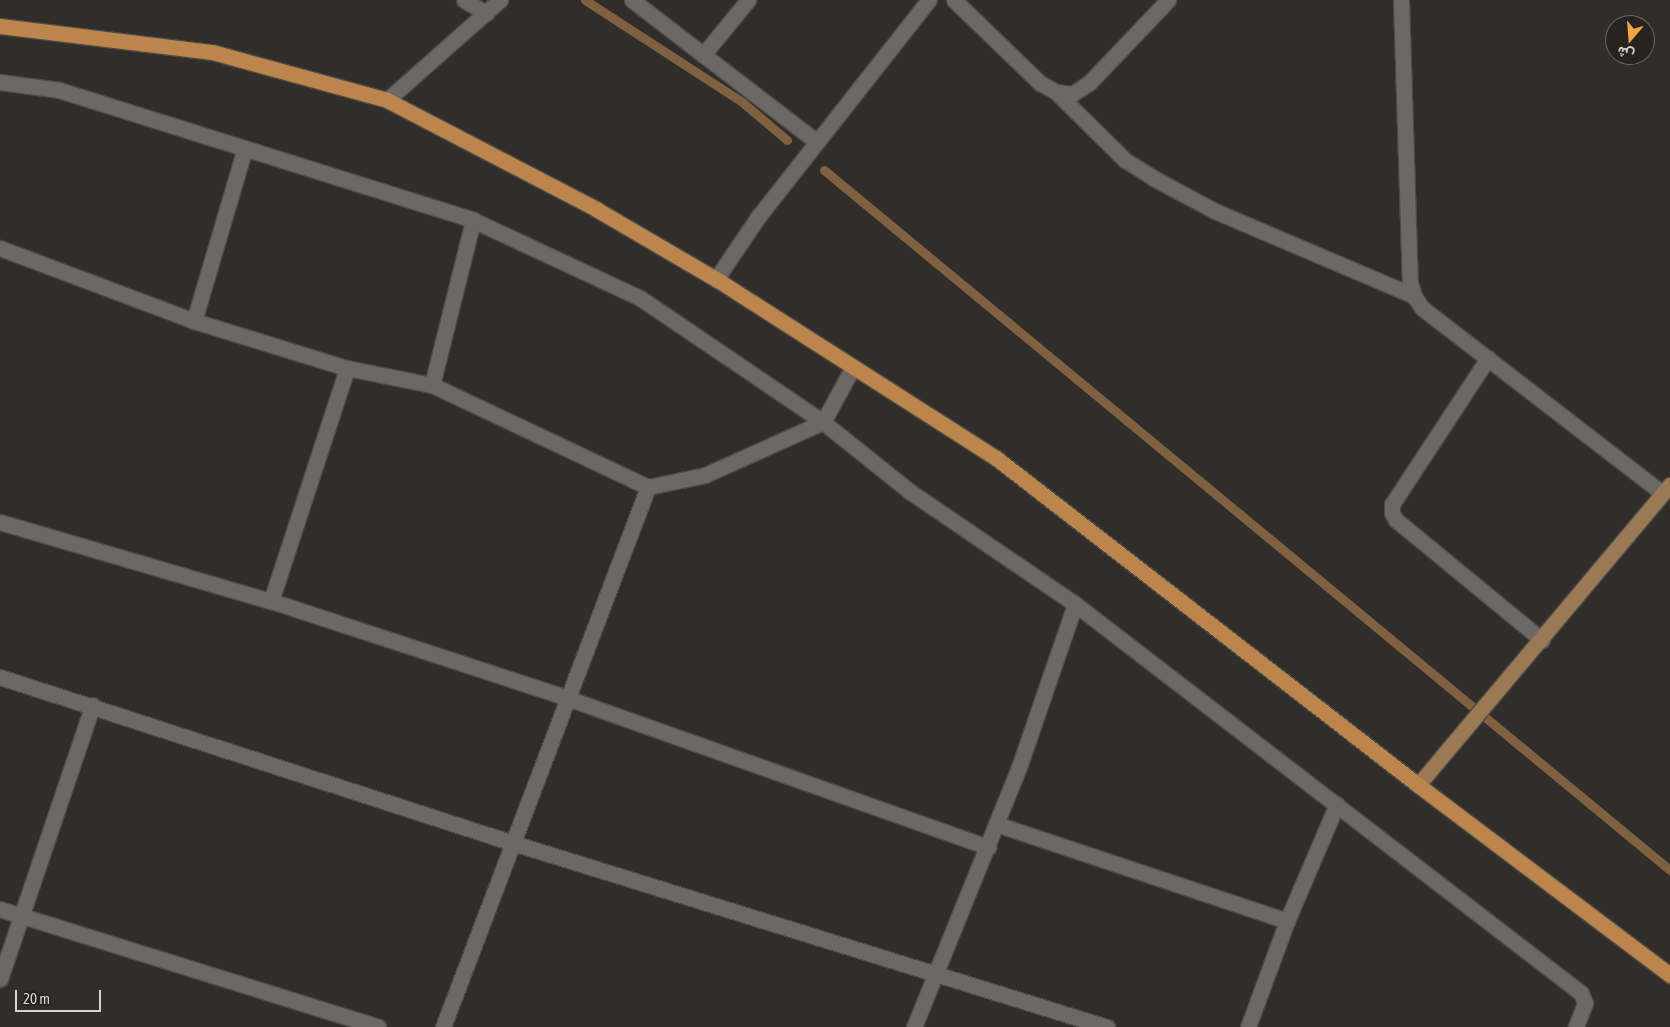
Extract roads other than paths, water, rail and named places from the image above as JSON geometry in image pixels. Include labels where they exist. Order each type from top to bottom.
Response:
[{"type":"highway","points":[[0,26],[212,52],[387,100],[596,209],[716,279],[996,458],[1418,785],[1670,975]]},
{"type":"main road","points":[[1418,785],[1458,735],[1542,640],[1666,489]]},
{"type":"street","points":[[464,0],[486,13]]},
{"type":"street","points":[[387,100],[500,0]]},
{"type":"street","points":[[632,0],[816,141]]},
{"type":"street","points":[[703,55],[748,0]]},
{"type":"street","points":[[716,279],[816,141],[929,0]]},
{"type":"street","points":[[954,0],[1040,83],[1056,92],[1126,160],[1155,179],[1216,211],[1414,296]]},
{"type":"street","points":[[1056,92],[1072,94],[1089,83],[1168,0]]},
{"type":"street","points":[[1401,0],[1410,282],[1414,296],[1422,308],[1666,489]]},
{"type":"street","points":[[0,82],[59,90],[473,220],[640,298],[822,422],[909,491],[1075,604],[1581,993],[1585,1003],[1576,1027]]},
{"type":"street","points":[[194,321],[245,148]]},
{"type":"street","points":[[432,385],[473,220]]},
{"type":"street","points":[[0,248],[194,321],[347,368],[432,385],[648,487],[705,475],[822,422],[853,367]]},
{"type":"street","points":[[1488,358],[1392,504],[1392,512],[1396,520],[1542,640]]},
{"type":"street","points":[[270,601],[347,368]]},
{"type":"street","points":[[443,1027],[648,487]]},
{"type":"street","points":[[0,522],[270,601],[567,698],[988,847]]},
{"type":"street","points":[[914,1027],[934,974],[988,847],[1075,604]]},
{"type":"street","points":[[0,677],[513,843],[1107,1027]]},
{"type":"street","points":[[0,979],[93,706]]},
{"type":"street","points":[[1248,1027],[1287,921],[1337,804]]},
{"type":"street","points":[[996,824],[1287,921]]},
{"type":"street","points":[[0,909],[378,1027]]},
{"type":"waterway","points":[[585,0],[742,102],[787,140]]},
{"type":"waterway","points":[[824,170],[1670,870]]}]
